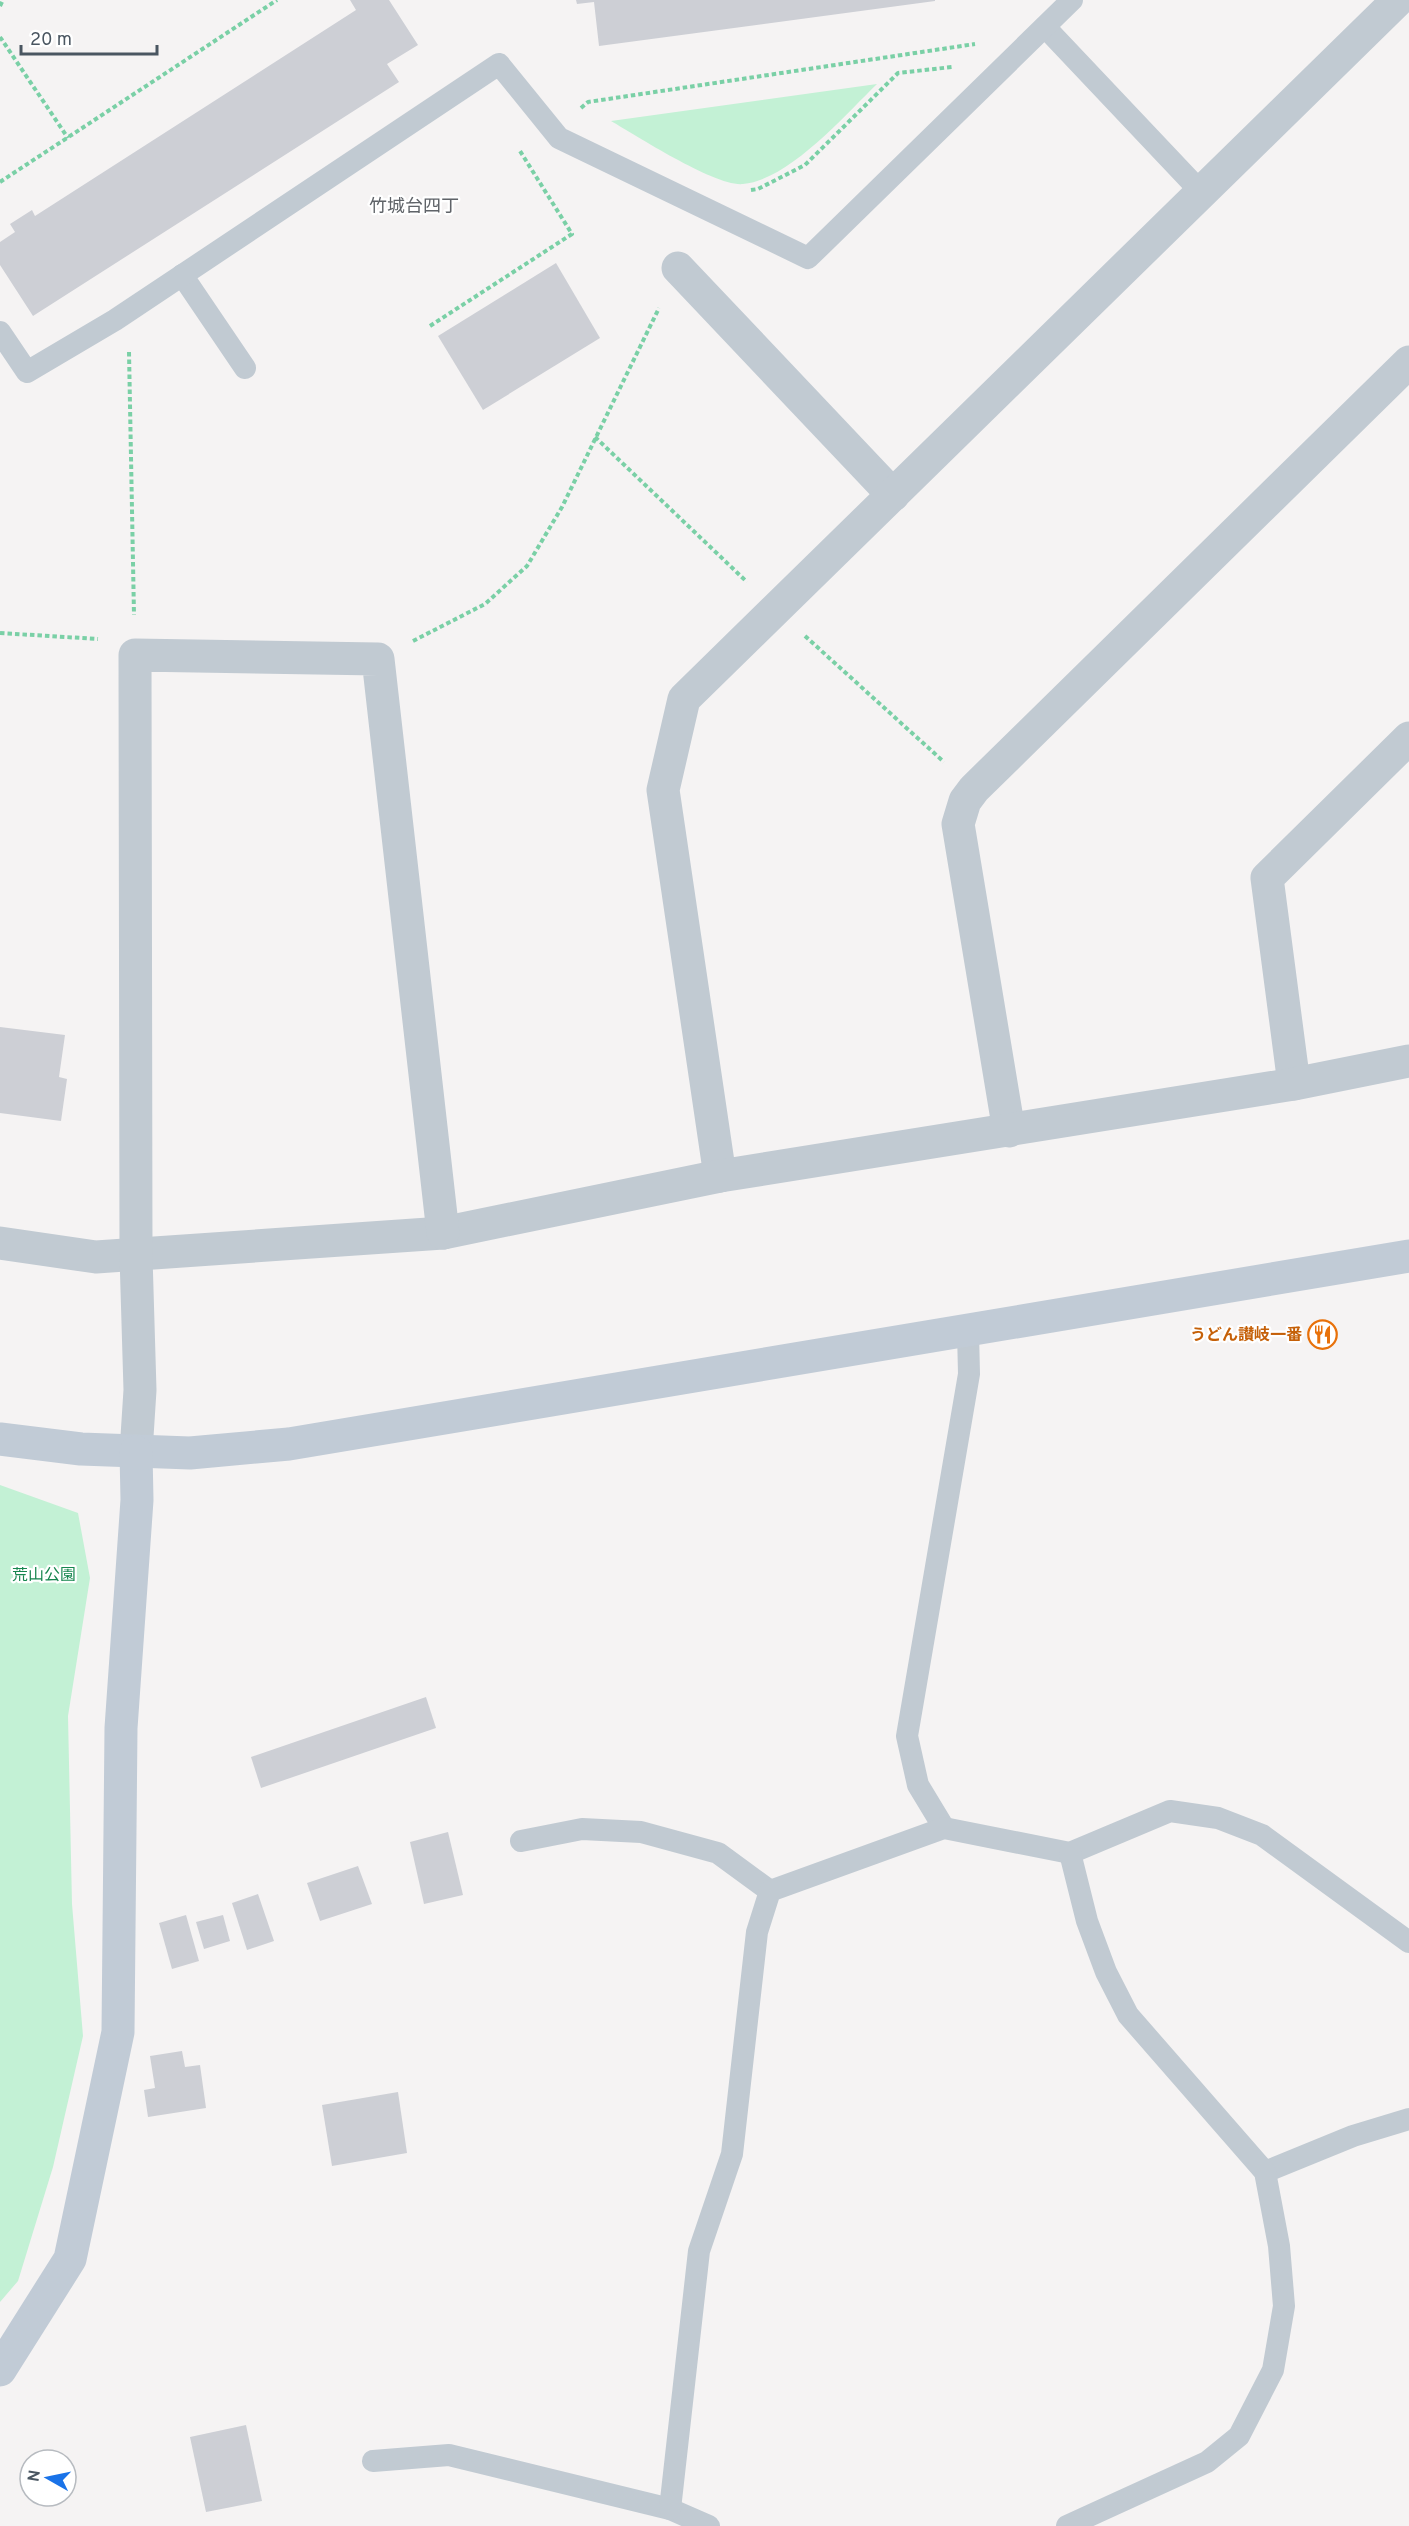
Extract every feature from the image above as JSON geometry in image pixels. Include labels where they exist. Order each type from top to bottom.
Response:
[{"type":"street","points":[[720,1176],[663,790],[684,699],[1398,0]]},
{"type":"street","points":[[678,268],[893,495]]},
{"type":"street","points":[[1009,1131],[958,824],[965,801],[974,789],[1409,362]]},
{"type":"street","points":[[0,2370],[70,2259],[118,2032],[122,1728],[137,1500],[136,1452],[140,1390],[136,1256],[135,648],[378,659],[443,1233]]},
{"type":"street","points":[[1294,1084],[1267,878],[1409,738]]},
{"type":"street","points":[[0,1243],[96,1257],[443,1233],[720,1176],[1294,1084],[1409,1061]]},
{"type":"street","points":[[0,1439],[81,1449],[190,1453],[289,1444],[968,1332],[1409,1256]]},
{"type":"lane","points":[[0,332],[27,372],[115,320],[499,64],[559,138],[808,258],[1072,0]]},
{"type":"lane","points":[[1045,27],[1202,193]]},
{"type":"lane","points":[[182,275],[245,368]]},
{"type":"lane","points":[[944,1828],[918,1785],[907,1736],[969,1374],[968,1332]]},
{"type":"lane","points":[[770,1891],[944,1828],[1071,1853],[1170,1811],[1218,1818],[1262,1835],[1409,1942]]},
{"type":"lane","points":[[521,1841],[582,1829],[641,1832],[718,1853],[770,1891]]},
{"type":"lane","points":[[1067,2526],[1207,2462],[1239,2436],[1274,2370],[1284,2306],[1279,2246],[1265,2172],[1128,2015],[1106,1972],[1087,1921],[1071,1853]]},
{"type":"lane","points":[[670,2509],[699,2251],[732,2154],[757,1932],[770,1891]]},
{"type":"lane","points":[[1265,2172],[1353,2136],[1409,2119]]},
{"type":"lane","points":[[373,2461],[449,2455],[670,2509],[709,2526]]},
{"type":"path","points":[[0,6],[3,0]]},
{"type":"path","points":[[0,182],[277,0]]},
{"type":"path","points":[[0,37],[68,138]]},
{"type":"path","points":[[577,112],[588,102],[979,43]]},
{"type":"path","points":[[740,190],[758,189],[805,165],[898,73],[954,67]]},
{"type":"path","points":[[430,326],[572,234],[516,144]]},
{"type":"path","points":[[378,659],[485,604],[528,566],[562,507],[678,268]]},
{"type":"path","points":[[0,633],[135,648],[128,336],[115,320]]},
{"type":"green space","points":[[877,84],[833,128],[797,159],[761,180],[743,184],[715,178],[696,169],[611,121]]},
{"type":"green space","name":"荒山公園","points":[[0,1485],[78,1513],[90,1578],[68,1716],[72,1904],[83,2036],[53,2167],[18,2281],[0,2302]]},
{"type":"building","points":[[350,0],[389,0],[418,45],[387,64],[399,82],[33,316],[0,265],[0,242],[15,232],[10,224],[32,210],[35,216],[356,10]]},
{"type":"building","points":[[576,0],[935,1],[599,46],[594,2],[577,4]]},
{"type":"building","points":[[556,263],[600,338],[483,410],[438,336]]},
{"type":"building","points":[[0,1027],[65,1035],[59,1077],[67,1079],[61,1121],[0,1113]]},
{"type":"building","points":[[426,1697],[436,1728],[261,1788],[251,1757]]},
{"type":"building","points":[[448,1832],[463,1895],[424,1904],[410,1842]]},
{"type":"building","points":[[358,1866],[372,1904],[320,1921],[307,1883]]},
{"type":"building","points":[[258,1894],[274,1941],[247,1950],[232,1903]]},
{"type":"building","points":[[186,1915],[199,1961],[172,1969],[159,1923]]},
{"type":"building","points":[[223,1915],[230,1941],[204,1949],[196,1922]]},
{"type":"building","points":[[182,2051],[185,2067],[200,2065],[206,2108],[148,2117],[144,2090],[155,2088],[150,2056]]},
{"type":"building","points":[[398,2092],[407,2153],[332,2166],[322,2105]]},
{"type":"building","points":[[246,2425],[262,2501],[206,2512],[190,2437]]},
{"type":"place","name":"うどん讃岐一番","points":[[1323,1334]]},
{"type":"district","name":"竹城台四丁","points":[[414,206]]}]
